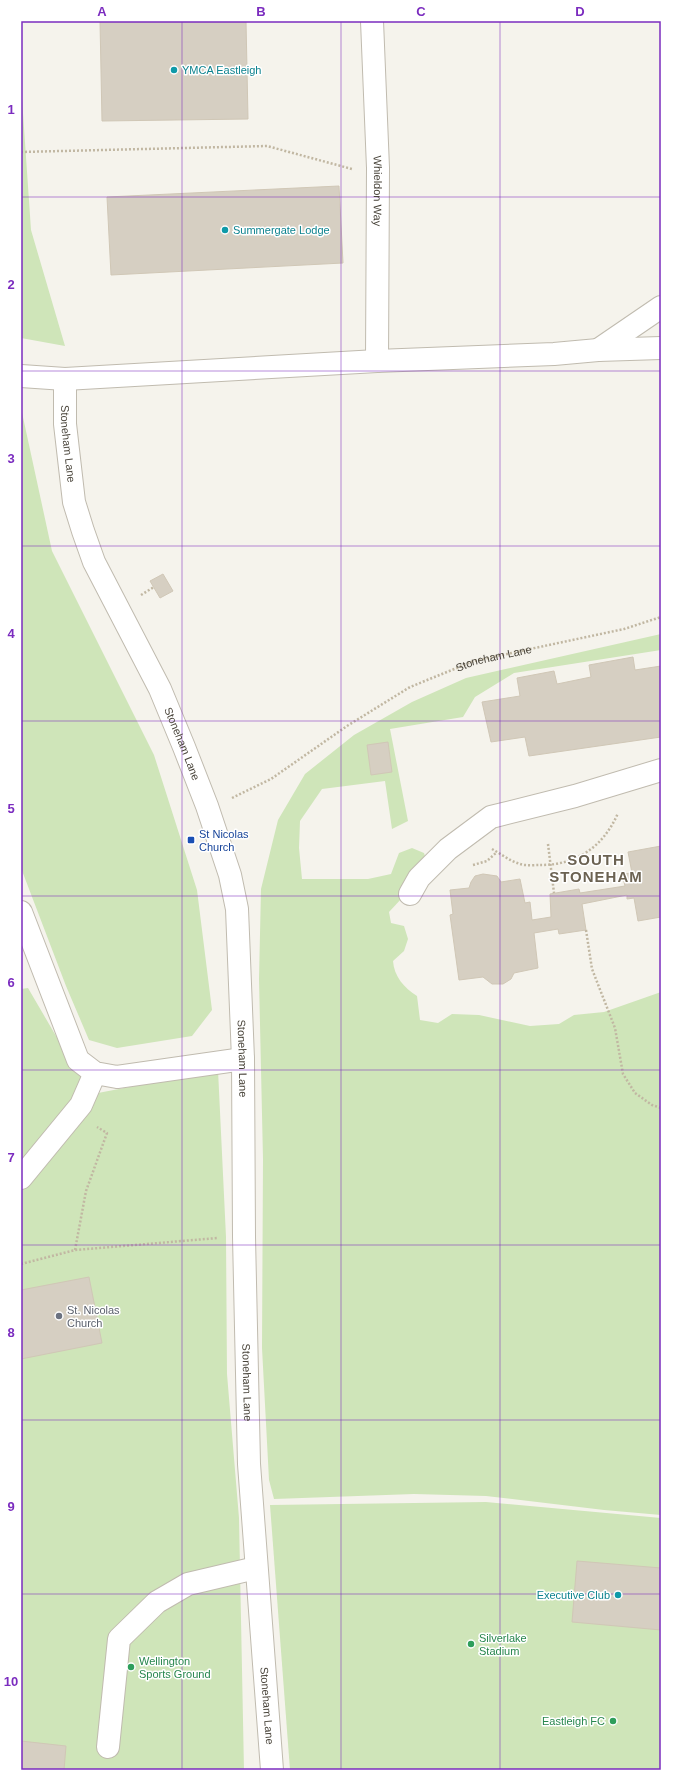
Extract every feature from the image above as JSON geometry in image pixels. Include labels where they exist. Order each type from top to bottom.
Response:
[{"type":"street","name":"Whieldon Way","points":[[372,21],[378,176],[377,361]]},
{"type":"street","points":[[598,350],[661,307]]},
{"type":"street","points":[[21,376],[65,379],[377,361],[661,348]]},
{"type":"street","name":"Stoneham Lane","points":[[65,379],[65,424],[74,502],[87,542],[106,587],[163,696],[207,806],[230,875],[237,910],[243,1059],[244,1236],[249,1464],[272,1770]]},
{"type":"street","points":[[410,894],[419,878],[448,849],[491,817],[575,796],[661,770]]},
{"type":"street","points":[[21,912],[78,1060],[95,1073],[117,1077],[243,1059]]},
{"type":"street","points":[[21,1178],[81,1104],[95,1073]]},
{"type":"street","points":[[108,1747],[120,1639],[157,1602],[188,1584],[256,1568]]},
{"type":"path","points":[[21,152],[267,146],[378,176]]},
{"type":"path","name":"Stoneham Lane","points":[[230,798],[271,779],[347,726],[410,687],[474,661],[624,629],[661,617]]},
{"type":"path","points":[[472,832],[492,848],[520,864],[550,864],[569,862],[584,855],[600,841],[613,825],[618,813]]},
{"type":"path","points":[[548,844],[554,893]]},
{"type":"path","points":[[586,930],[592,969],[615,1028],[623,1074],[635,1093],[652,1105],[661,1108]]},
{"type":"path","points":[[73,1114],[107,1133],[86,1191],[75,1250]]},
{"type":"path","points":[[21,1264],[75,1250],[244,1236]]},
{"type":"green space","points":[[21,84],[31,230],[65,346],[21,338]]},
{"type":"green space","points":[[21,408],[52,551],[154,755],[197,890],[212,1010],[192,1036],[117,1048],[89,1040],[66,986],[21,868]]},
{"type":"green space","points":[[661,634],[661,650],[514,673],[475,697],[463,717],[390,729],[408,821],[392,829],[385,781],[322,789],[300,821],[299,848],[302,879],[368,879],[391,874],[399,853],[412,848],[424,853],[427,863],[403,897],[389,912],[391,923],[404,926],[408,939],[404,951],[393,961],[395,972],[400,981],[417,996],[420,1020],[438,1023],[452,1014],[479,1015],[530,1026],[559,1024],[574,1015],[604,1012],[661,992],[661,1515],[486,1496],[414,1494],[274,1499],[269,1480],[262,1348],[263,1159],[259,979],[261,889],[278,820],[305,774],[354,735],[412,702],[466,678]]},
{"type":"green space","points":[[28,988],[70,1060],[98,1093],[218,1070],[226,1237],[227,1374],[239,1518],[244,1770],[21,1770],[21,989]]},
{"type":"green space","name":"Silverlake Stadium","points":[[486,1502],[661,1518],[661,1770],[290,1770],[270,1505]]},
{"type":"building","name":"YMCA Eastleigh","points":[[100,21],[246,21],[248,119],[102,121]]},
{"type":"building","name":"Summergate Lodge","points":[[339,186],[343,263],[111,275],[107,197]]},
{"type":"building","points":[[163,574],[173,591],[160,598],[150,581]]},
{"type":"building","points":[[633,657],[635,670],[661,666],[661,737],[529,756],[525,737],[491,742],[482,702],[520,696],[517,678],[554,671],[557,684],[591,677],[589,665]]},
{"type":"building","points":[[388,742],[392,772],[371,775],[367,745]]},
{"type":"building","points":[[661,846],[661,917],[638,921],[634,898],[627,899],[627,895],[582,904],[586,930],[559,934],[558,929],[534,933],[538,968],[514,973],[511,979],[503,984],[492,984],[483,977],[459,980],[450,915],[453,914],[450,890],[469,888],[475,876],[483,874],[497,876],[501,882],[520,879],[525,903],[530,902],[532,920],[551,917],[550,894],[579,889],[580,893],[625,886],[622,874],[632,873],[628,852]]},
{"type":"building","name":"St. Nicolas Church","points":[[89,1277],[102,1343],[21,1359],[21,1290]]},
{"type":"building","name":"Executive Club","points":[[577,1561],[661,1568],[661,1630],[572,1622]]},
{"type":"building","points":[[21,1741],[66,1746],[64,1770],[21,1770]]},
{"type":"place","name":"YMCA Eastleigh","points":[[174,70]]},
{"type":"place","name":"Summergate Lodge","points":[[225,230]]},
{"type":"place","name":"St Nicolas Church","points":[[191,840]]},
{"type":"place","name":"St. Nicolas Church","points":[[59,1316]]},
{"type":"place","name":"Executive Club","points":[[618,1595]]},
{"type":"place","name":"Silverlake Stadium","points":[[471,1644]]},
{"type":"place","name":"Wellington Sports Ground","points":[[131,1667]]},
{"type":"place","name":"Eastleigh FC","points":[[613,1721]]},
{"type":"district","name":"SOUTH STONEHAM","points":[[596,868]]}]
